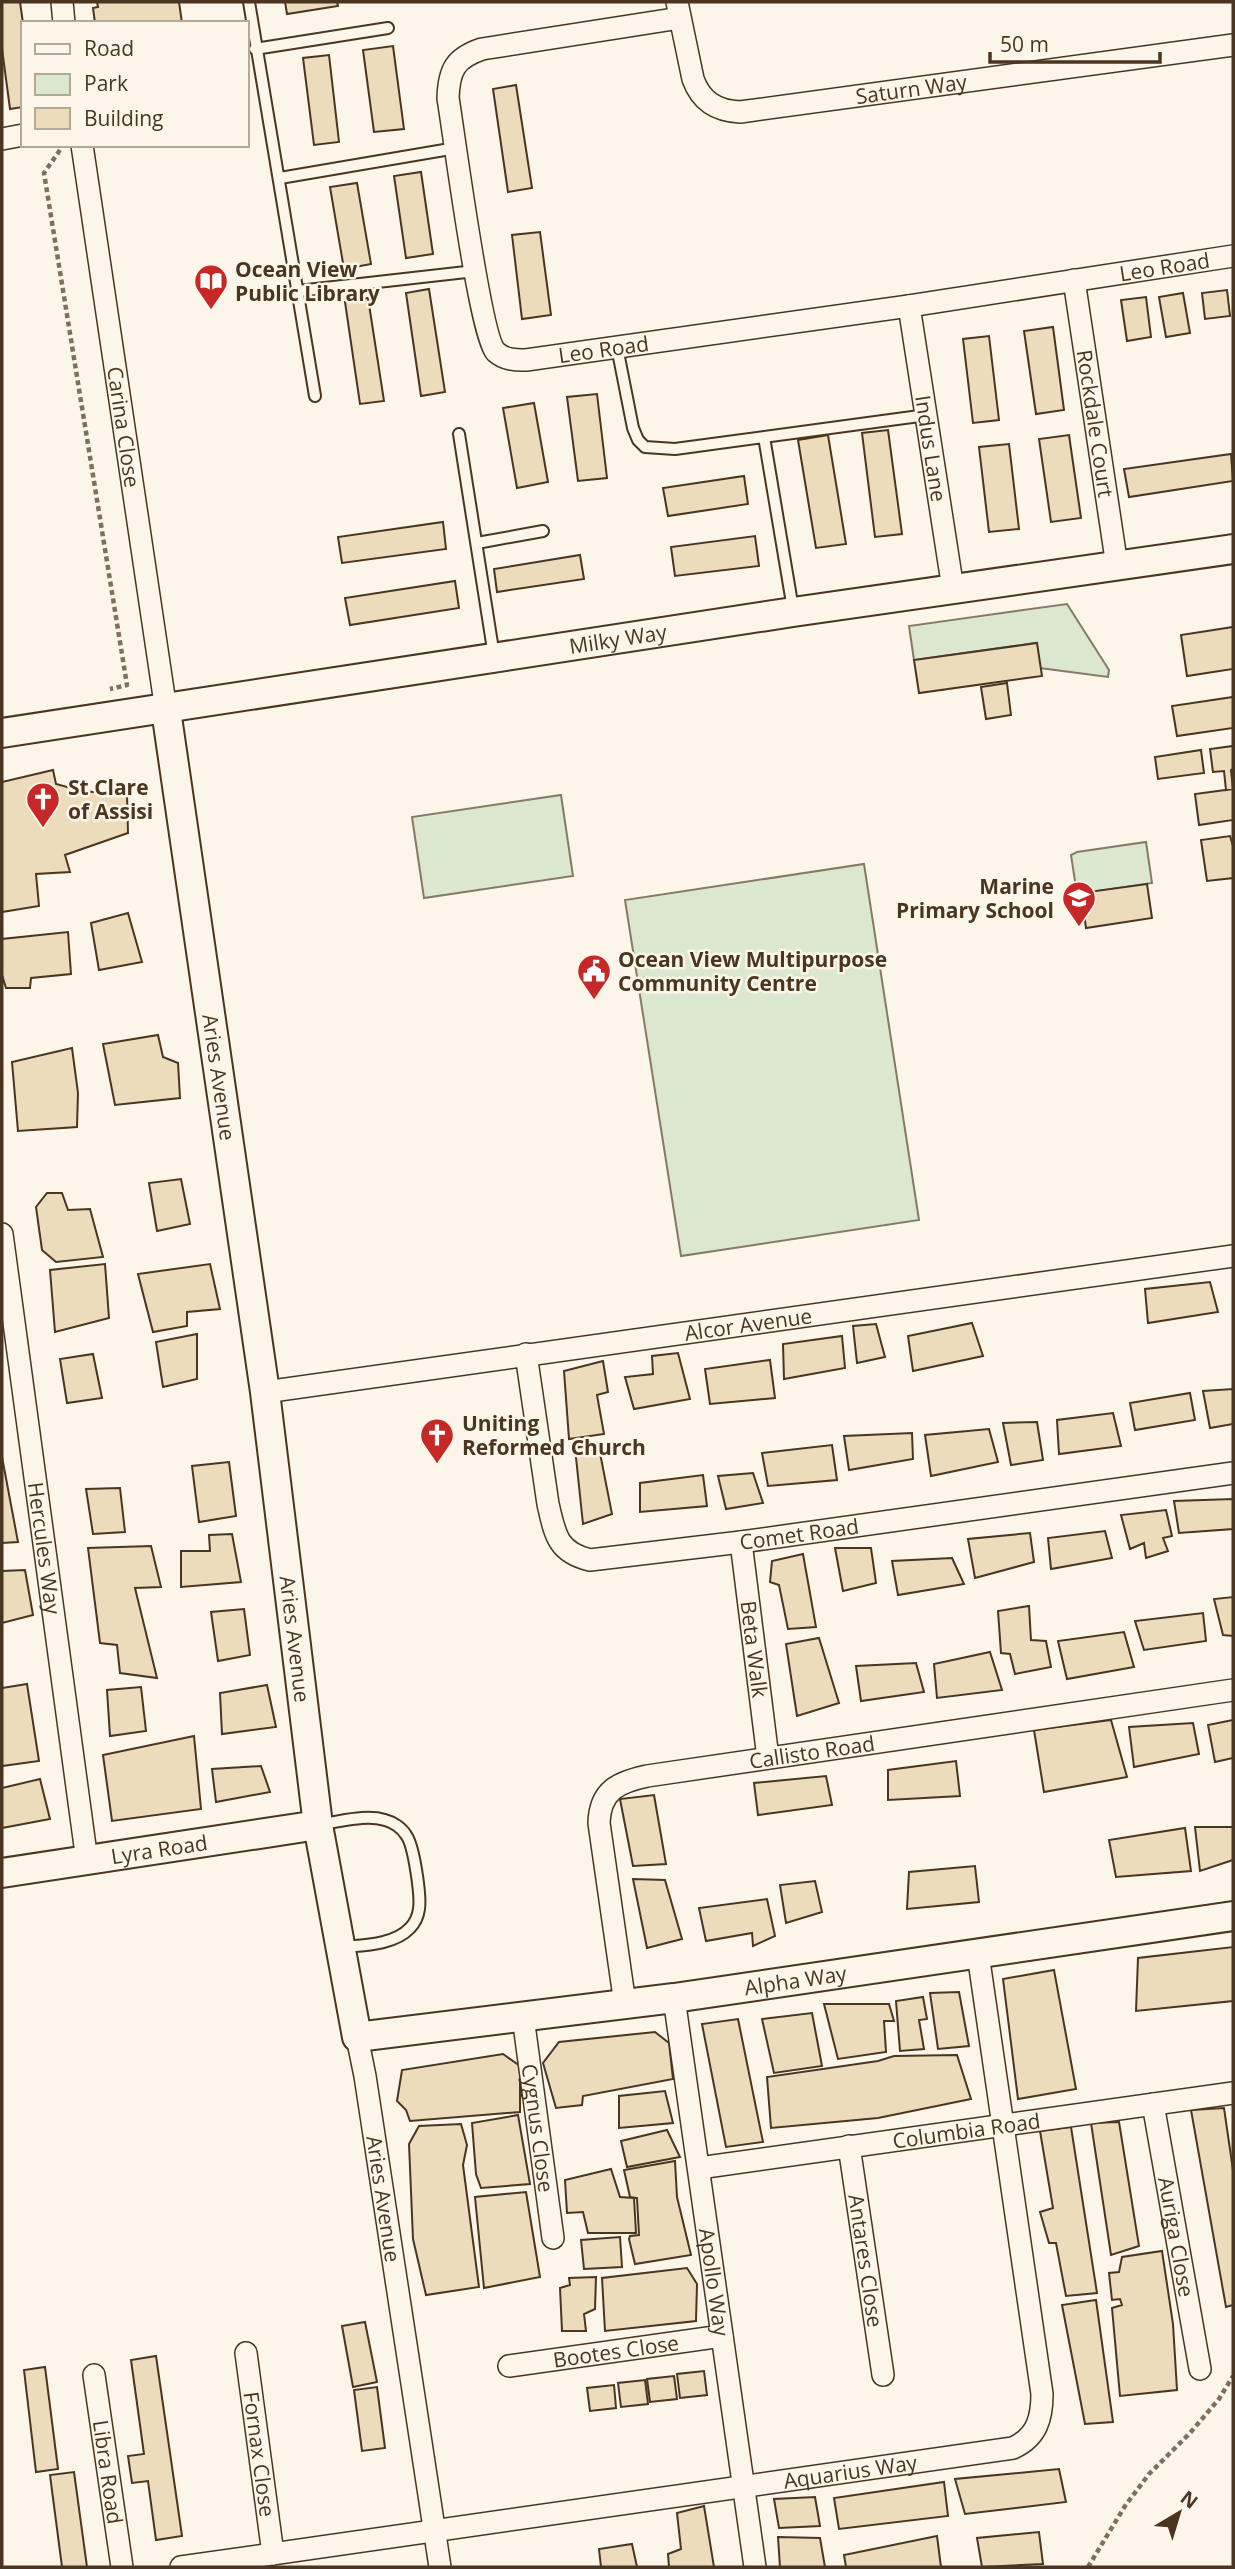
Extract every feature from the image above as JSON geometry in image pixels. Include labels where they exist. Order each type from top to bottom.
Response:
[{"type":"street","points":[[62,2],[65,21]]},
{"type":"street","name":"Saturn Way","points":[[678,10],[697,91],[715,107],[740,112],[1233,45]]},
{"type":"street","name":"Leo Road","points":[[678,10],[482,49],[467,54],[456,64],[449,82],[448,98],[475,271],[489,341],[496,352],[509,360],[526,360],[909,306],[1233,256]]},
{"type":"street","points":[[2,139],[21,135]]},
{"type":"street","name":"Carina Close","points":[[82,147],[166,710]]},
{"type":"street","name":"Rockdale Court","points":[[1074,280],[1117,566]]},
{"type":"street","name":"Indus Lane","points":[[909,306],[953,589]]},
{"type":"street","name":"Milky Way","points":[[2,733],[793,612],[1233,549]]},
{"type":"street","name":"Aries Avenue","points":[[166,710],[265,1392],[318,1825],[365,2076],[440,2567]]},
{"type":"street","name":"Hercules Way","points":[[2,1234],[87,1861]]},
{"type":"street","name":"Alcor Avenue","points":[[265,1392],[1233,1256]]},
{"type":"street","name":"Comet Road","points":[[526,1354],[548,1504],[560,1544],[569,1553],[590,1560],[741,1542],[1233,1473]]},
{"type":"street","name":"Beta Walk","points":[[741,1542],[768,1758]]},
{"type":"street","name":"Callisto Road","points":[[625,2004],[599,1823],[599,1810],[612,1789],[634,1779],[1233,1690]]},
{"type":"street","name":"Lyra Road","points":[[2,1873],[318,1825]]},
{"type":"street","name":"Alpha Way","points":[[357,2037],[674,1998],[1233,1916]]},
{"type":"street","name":"Aquarius Way","points":[[181,2567],[232,2564],[273,2554],[1013,2448],[1024,2444],[1038,2426],[1042,2412],[1042,2394],[978,1954]]},
{"type":"street","name":"Apollo Way","points":[[674,1998],[755,2567]]},
{"type":"street","name":"Cygnus Close","points":[[523,2017],[553,2238]]},
{"type":"street","name":"Columbia Road","points":[[699,2168],[1003,2123],[1233,2093]]},
{"type":"street","name":"Auriga Close","points":[[1153,2104],[1200,2369]]},
{"type":"street","name":"Antares Close","points":[[849,2146],[883,2375]]},
{"type":"street","name":"Bootes Close","points":[[509,2366],[722,2336]]},
{"type":"street","name":"Fornax Close","points":[[246,2353],[273,2554]]},
{"type":"street","name":"Libra Road","points":[[94,2375],[122,2567]]},
{"type":"lane","points":[[249,2],[315,396]]},
{"type":"lane","points":[[255,49],[388,28]]},
{"type":"lane","points":[[280,178],[456,148]]},
{"type":"lane","points":[[298,291],[475,271]]},
{"type":"lane","points":[[617,347],[633,428],[638,440],[645,447],[675,449],[927,415]]},
{"type":"lane","points":[[459,434],[494,659]]},
{"type":"lane","points":[[764,437],[793,612]]},
{"type":"lane","points":[[477,543],[543,531]]},
{"type":"lane","points":[[318,1825],[373,1817],[384,1819],[406,1834],[411,1844],[419,1907],[416,1919],[399,1937],[340,1948]]},
{"type":"path","points":[[61,147],[44,173],[127,685],[102,691]]},
{"type":"path","points":[[1088,2567],[1125,2506],[1149,2474],[1190,2433],[1219,2399],[1233,2376]]},
{"type":"green space","points":[[1067,604],[1109,670],[1108,677],[1040,668],[1036,643],[914,660],[909,626]]},
{"type":"green space","points":[[561,795],[573,876],[424,898],[412,817]]},
{"type":"green space","points":[[1146,842],[1152,883],[1077,894],[1071,855]]},
{"type":"green space","points":[[864,864],[919,1220],[681,1256],[625,900]]},
{"type":"building","points":[[2,2],[20,2],[23,21],[21,107],[10,109],[2,49]]},
{"type":"building","points":[[97,2],[179,2],[182,21],[95,21],[93,8],[98,7]]},
{"type":"building","points":[[285,2],[337,2],[338,6],[287,14]]},
{"type":"building","points":[[393,46],[404,129],[374,132],[363,50]]},
{"type":"building","points":[[329,55],[339,142],[314,145],[303,58]]},
{"type":"building","points":[[516,85],[532,188],[508,192],[493,89]]},
{"type":"building","points":[[421,172],[433,254],[406,258],[394,176]]},
{"type":"building","points":[[357,183],[371,264],[344,269],[330,187]]},
{"type":"building","points":[[540,232],[551,315],[522,319],[512,235]]},
{"type":"building","points":[[429,289],[445,392],[421,396],[406,293]]},
{"type":"building","points":[[1227,290],[1230,316],[1205,319],[1202,293]]},
{"type":"building","points":[[1183,293],[1190,333],[1166,337],[1159,297]]},
{"type":"building","points":[[1146,297],[1151,337],[1127,341],[1121,300]]},
{"type":"building","points":[[368,298],[384,401],[360,404],[345,302]]},
{"type":"building","points":[[1053,327],[1064,410],[1036,414],[1024,331]]},
{"type":"building","points":[[989,336],[999,420],[973,423],[963,339]]},
{"type":"building","points":[[597,394],[607,478],[578,481],[567,397]]},
{"type":"building","points":[[534,403],[548,482],[517,488],[503,408]]},
{"type":"building","points":[[888,430],[902,534],[875,537],[862,433]]},
{"type":"building","points":[[828,435],[846,544],[816,548],[798,440]]},
{"type":"building","points":[[1069,435],[1081,518],[1051,522],[1039,439]]},
{"type":"building","points":[[1009,444],[1019,529],[989,532],[979,447]]},
{"type":"building","points":[[1231,454],[1233,481],[1129,497],[1124,469]]},
{"type":"building","points":[[744,476],[748,504],[668,516],[663,488]]},
{"type":"building","points":[[443,522],[446,549],[342,563],[338,537]]},
{"type":"building","points":[[755,536],[759,566],[675,576],[671,547]]},
{"type":"building","points":[[580,555],[584,579],[497,592],[494,569]]},
{"type":"building","points":[[455,581],[459,608],[350,625],[345,598]]},
{"type":"building","points":[[1233,627],[1233,669],[1187,676],[1181,635]]},
{"type":"building","points":[[1037,643],[1042,676],[919,693],[914,660]]},
{"type":"building","points":[[1007,683],[1011,715],[986,719],[981,687]]},
{"type":"building","points":[[1233,697],[1233,728],[1177,736],[1172,706]]},
{"type":"building","points":[[1233,746],[1233,789],[1226,790],[1224,771],[1213,772],[1210,749]]},
{"type":"building","points":[[1201,750],[1204,773],[1158,779],[1155,757]]},
{"type":"building","points":[[53,770],[56,784],[82,791],[127,795],[128,833],[65,855],[70,872],[36,874],[39,906],[2,912],[2,782]]},
{"type":"building","points":[[1233,789],[1233,820],[1199,825],[1195,794]]},
{"type":"building","points":[[1230,836],[1233,846],[1233,878],[1207,881],[1201,840]]},
{"type":"building","points":[[1147,884],[1152,918],[1086,928],[1081,893]]},
{"type":"building","points":[[128,913],[142,962],[99,970],[91,923]]},
{"type":"building","points":[[68,932],[71,974],[31,978],[30,988],[6,988],[2,975],[2,939]]},
{"type":"building","points":[[158,1035],[163,1057],[178,1063],[180,1098],[115,1105],[103,1044]]},
{"type":"building","points":[[72,1048],[78,1093],[77,1127],[18,1131],[12,1062]]},
{"type":"building","points":[[181,1179],[190,1224],[157,1231],[149,1183]]},
{"type":"building","points":[[47,1193],[62,1193],[68,1210],[90,1209],[103,1257],[56,1262],[42,1250],[36,1207]]},
{"type":"building","points":[[105,1264],[109,1318],[55,1332],[50,1270]]},
{"type":"building","points":[[210,1264],[220,1309],[187,1312],[187,1326],[153,1332],[138,1274]]},
{"type":"building","points":[[1210,1282],[1218,1312],[1148,1323],[1145,1289]]},
{"type":"building","points":[[972,1323],[983,1356],[913,1371],[908,1336]]},
{"type":"building","points":[[876,1324],[885,1357],[857,1363],[853,1326]]},
{"type":"building","points":[[197,1334],[197,1379],[163,1387],[156,1342]]},
{"type":"building","points":[[842,1336],[845,1368],[784,1379],[783,1344]]},
{"type":"building","points":[[678,1353],[690,1399],[634,1409],[625,1377],[653,1374],[652,1356]]},
{"type":"building","points":[[93,1354],[102,1398],[67,1403],[60,1359]]},
{"type":"building","points":[[770,1360],[775,1398],[710,1404],[705,1369]]},
{"type":"building","points":[[603,1361],[608,1392],[597,1395],[604,1434],[569,1439],[564,1371]]},
{"type":"building","points":[[1233,1389],[1233,1424],[1210,1428],[1203,1391]]},
{"type":"building","points":[[1190,1393],[1195,1420],[1135,1430],[1130,1403]]},
{"type":"building","points":[[1113,1413],[1121,1446],[1059,1454],[1057,1420]]},
{"type":"building","points":[[1037,1422],[1043,1460],[1011,1465],[1003,1423]]},
{"type":"building","points":[[989,1429],[998,1462],[931,1476],[925,1435]]},
{"type":"building","points":[[912,1433],[913,1459],[849,1470],[844,1436]]},
{"type":"building","points":[[598,1443],[612,1514],[583,1524],[575,1448]]},
{"type":"building","points":[[832,1445],[837,1480],[768,1486],[762,1453]]},
{"type":"building","points":[[2,1457],[18,1542],[2,1543]]},
{"type":"building","points":[[229,1462],[236,1516],[199,1522],[192,1466]]},
{"type":"building","points":[[753,1473],[763,1503],[726,1509],[718,1476]]},
{"type":"building","points":[[703,1475],[707,1506],[640,1512],[640,1483]]},
{"type":"building","points":[[120,1488],[125,1532],[93,1534],[86,1489]]},
{"type":"building","points":[[1233,1499],[1233,1529],[1179,1533],[1174,1501]]},
{"type":"building","points":[[1166,1510],[1172,1536],[1163,1538],[1168,1551],[1146,1558],[1144,1543],[1130,1549],[1121,1515]]},
{"type":"building","points":[[1105,1531],[1112,1558],[1051,1569],[1048,1538]]},
{"type":"building","points":[[1030,1533],[1034,1562],[975,1578],[968,1539]]},
{"type":"building","points":[[232,1534],[241,1582],[181,1587],[181,1551],[210,1551],[209,1535]]},
{"type":"building","points":[[151,1546],[161,1587],[135,1588],[157,1678],[120,1673],[117,1645],[100,1643],[88,1548]]},
{"type":"building","points":[[835,1548],[871,1548],[876,1583],[843,1591]]},
{"type":"building","points":[[803,1554],[816,1627],[788,1629],[779,1585],[770,1582],[772,1561]]},
{"type":"building","points":[[952,1558],[964,1584],[898,1595],[892,1561]]},
{"type":"building","points":[[25,1570],[33,1615],[2,1623],[2,1571]]},
{"type":"building","points":[[1233,1597],[1233,1636],[1223,1635],[1214,1599]]},
{"type":"building","points":[[1029,1606],[1031,1640],[1046,1641],[1051,1667],[1015,1674],[1010,1654],[1001,1653],[998,1611]]},
{"type":"building","points":[[244,1609],[250,1655],[218,1661],[211,1612]]},
{"type":"building","points":[[1203,1613],[1206,1641],[1144,1650],[1135,1621]]},
{"type":"building","points":[[1124,1632],[1134,1667],[1067,1679],[1058,1641]]},
{"type":"building","points":[[819,1638],[839,1703],[797,1716],[786,1644]]},
{"type":"building","points":[[990,1652],[1002,1690],[937,1698],[934,1664]]},
{"type":"building","points":[[916,1663],[924,1692],[861,1701],[856,1666]]},
{"type":"building","points":[[27,1684],[39,1761],[2,1766],[2,1688]]},
{"type":"building","points":[[267,1685],[276,1727],[222,1734],[220,1693]]},
{"type":"building","points":[[141,1687],[146,1731],[110,1736],[107,1690]]},
{"type":"building","points":[[1111,1720],[1127,1777],[1044,1792],[1034,1730]]},
{"type":"building","points":[[1233,1720],[1233,1758],[1215,1762],[1208,1725]]},
{"type":"building","points":[[1193,1723],[1199,1754],[1134,1767],[1129,1727]]},
{"type":"building","points":[[194,1736],[201,1809],[112,1821],[103,1755]]},
{"type":"building","points":[[956,1761],[960,1796],[888,1800],[888,1770]]},
{"type":"building","points":[[261,1766],[270,1792],[216,1802],[212,1769]]},
{"type":"building","points":[[826,1776],[832,1805],[758,1815],[754,1783]]},
{"type":"building","points":[[40,1779],[50,1819],[2,1828],[2,1788]]},
{"type":"building","points":[[654,1795],[666,1864],[633,1866],[620,1799]]},
{"type":"building","points":[[1195,1827],[1233,1827],[1233,1860],[1200,1871]]},
{"type":"building","points":[[1185,1828],[1191,1871],[1116,1877],[1109,1840]]},
{"type":"building","points":[[975,1866],[979,1902],[907,1909],[909,1872]]},
{"type":"building","points":[[633,1879],[665,1880],[682,1939],[647,1948]]},
{"type":"building","points":[[815,1881],[822,1912],[786,1923],[780,1885]]},
{"type":"building","points":[[767,1899],[775,1936],[753,1946],[752,1933],[706,1941],[699,1908]]},
{"type":"building","points":[[1233,1947],[1233,2001],[1136,2011],[1138,1958]]},
{"type":"building","points":[[1054,1970],[1076,2089],[1018,2099],[1003,1979]]},
{"type":"building","points":[[959,1992],[969,2046],[938,2049],[930,1993]]},
{"type":"building","points":[[923,1997],[927,2019],[919,2020],[924,2049],[900,2051],[896,2001]]},
{"type":"building","points":[[824,2004],[889,2004],[894,2021],[884,2021],[886,2052],[838,2059]]},
{"type":"building","points":[[812,2013],[822,2066],[774,2073],[762,2019]]},
{"type":"building","points":[[738,2019],[763,2142],[726,2147],[702,2024]]},
{"type":"building","points":[[655,2032],[669,2043],[673,2079],[583,2096],[582,2105],[556,2108],[543,2063],[559,2042]]},
{"type":"building","points":[[503,2054],[520,2066],[520,2112],[410,2121],[406,2110],[397,2101],[402,2070]]},
{"type":"building","points":[[957,2055],[971,2099],[878,2118],[771,2128],[767,2077],[878,2061],[894,2056]]},
{"type":"building","points":[[665,2091],[673,2123],[619,2128],[619,2096]]},
{"type":"building","points":[[1224,2108],[1233,2170],[1233,2305],[1226,2307],[1191,2110]]},
{"type":"building","points":[[518,2115],[530,2184],[481,2188],[476,2174],[472,2123]]},
{"type":"building","points":[[1119,2122],[1139,2246],[1111,2255],[1091,2123]]},
{"type":"building","points":[[461,2124],[467,2145],[463,2165],[479,2287],[426,2295],[413,2239],[409,2144],[419,2126]]},
{"type":"building","points":[[1071,2127],[1097,2293],[1066,2296],[1056,2243],[1049,2243],[1040,2212],[1053,2208],[1040,2131]]},
{"type":"building","points":[[667,2130],[680,2157],[627,2167],[621,2141]]},
{"type":"building","points":[[675,2161],[677,2197],[691,2255],[635,2264],[629,2239],[630,2236],[639,2235],[637,2198],[630,2197],[624,2170]]},
{"type":"building","points":[[611,2169],[620,2197],[634,2198],[636,2233],[588,2233],[583,2212],[567,2213],[565,2180]]},
{"type":"building","points":[[526,2192],[540,2277],[484,2288],[475,2197]]},
{"type":"building","points":[[620,2237],[622,2267],[584,2269],[581,2240]]},
{"type":"building","points":[[1162,2251],[1173,2324],[1177,2390],[1120,2396],[1112,2308],[1122,2305],[1120,2299],[1112,2300],[1109,2273],[1119,2272],[1122,2257]]},
{"type":"building","points":[[687,2268],[697,2284],[696,2321],[605,2331],[602,2278]]},
{"type":"building","points":[[596,2277],[595,2309],[584,2314],[586,2331],[562,2331],[560,2288],[570,2285],[569,2278]]},
{"type":"building","points":[[1096,2300],[1113,2422],[1085,2424],[1062,2305]]},
{"type":"building","points":[[365,2322],[377,2382],[353,2387],[342,2326]]},
{"type":"building","points":[[156,2356],[182,2536],[156,2540],[148,2481],[132,2483],[128,2456],[144,2454],[131,2360]]},
{"type":"building","points":[[45,2367],[58,2469],[36,2472],[24,2370]]},
{"type":"building","points":[[704,2371],[707,2395],[680,2398],[677,2374]]},
{"type":"building","points":[[674,2376],[677,2399],[650,2402],[647,2379]]},
{"type":"building","points":[[645,2380],[648,2404],[621,2407],[618,2383]]},
{"type":"building","points":[[614,2385],[616,2408],[590,2411],[587,2388]]},
{"type":"building","points":[[377,2387],[385,2448],[362,2451],[354,2390]]},
{"type":"building","points":[[1059,2469],[1066,2502],[965,2514],[955,2479]]},
{"type":"building","points":[[74,2472],[87,2567],[62,2567],[50,2475]]},
{"type":"building","points":[[944,2482],[948,2516],[839,2529],[834,2498]]},
{"type":"building","points":[[815,2497],[820,2526],[779,2528],[774,2499]]},
{"type":"building","points":[[704,2506],[714,2567],[669,2567],[668,2554],[681,2549],[677,2513]]},
{"type":"building","points":[[1039,2532],[1043,2564],[982,2567],[977,2538]]},
{"type":"building","points":[[937,2536],[941,2567],[846,2567],[844,2555]]},
{"type":"building","points":[[778,2537],[820,2538],[825,2567],[780,2567]]},
{"type":"building","points":[[632,2544],[637,2567],[601,2567],[599,2549]]},
{"type":"place","name":"Ocean View Public Library","points":[[211,311]]},
{"type":"place","name":"St Clare of Assisi","points":[[43,829]]},
{"type":"place","name":"Marine Primary School","points":[[1079,928]]},
{"type":"place","name":"Ocean View Multipurpose Community Centre","points":[[594,1001]]},
{"type":"place","name":"Uniting Reformed Church","points":[[437,1465]]}]
